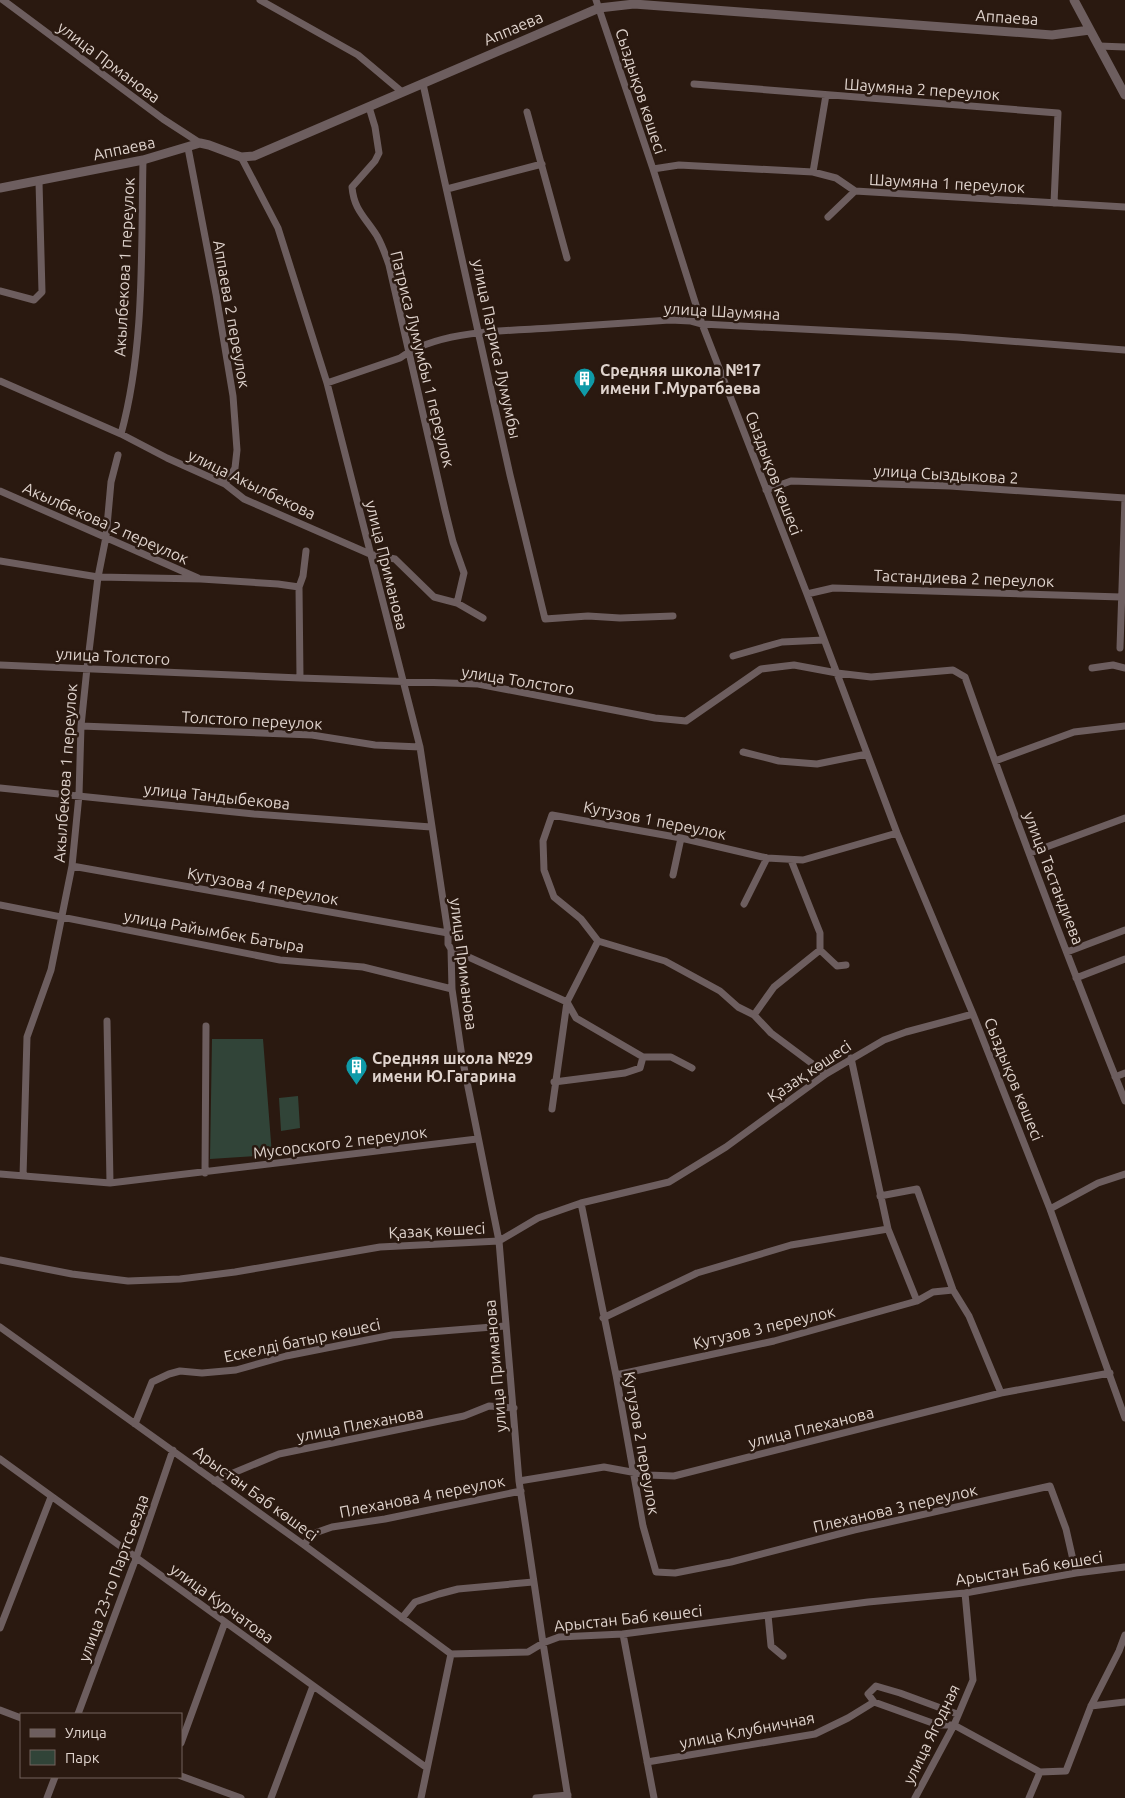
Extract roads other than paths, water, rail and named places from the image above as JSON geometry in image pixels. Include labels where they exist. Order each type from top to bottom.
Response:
[{"type":"street","name":"улица Прманова","points":[[3,0],[163,119],[200,144]]},
{"type":"street","points":[[260,0],[358,55],[402,92]]},
{"type":"street","points":[[1074,0],[1125,95]]},
{"type":"street","name":"Аппаева","points":[[241,157],[254,156],[423,84],[598,4],[634,4],[1052,35],[1090,30]]},
{"type":"street","name":"Сыздықов көшесі","points":[[598,4],[702,324],[897,833],[973,1014],[1050,1209],[1124,1410],[1125,1418]]},
{"type":"street","points":[[1098,46],[1125,47]]},
{"type":"street","name":"улица Патриса Лумумбы","points":[[423,84],[480,332],[510,474],[545,619],[588,616],[620,618],[673,616]]},
{"type":"street","name":"Шаумяна 2 переулок","points":[[694,84],[1058,113],[1054,203]]},
{"type":"street","points":[[812,172],[826,95]]},
{"type":"street","name":"Патриса Лумумбы 1 переулок","points":[[369,107],[375,127],[379,152],[375,161],[352,187],[353,198],[356,206],[377,236],[389,265],[447,518],[464,573],[457,602]]},
{"type":"street","points":[[527,112],[567,258]]},
{"type":"street","name":"Аппаева","points":[[0,188],[39,182],[142,160],[200,144]]},
{"type":"street","points":[[200,144],[209,145],[241,157]]},
{"type":"street","name":"Аппаева 2 переулок","points":[[188,148],[233,396],[237,450],[235,468],[226,484]]},
{"type":"street","name":"улица Приманова","points":[[241,157],[278,228],[327,383],[420,747],[448,933],[448,944],[451,949],[452,989],[477,1139],[499,1241],[519,1481],[542,1643],[568,1796],[536,1798]]},
{"type":"street","name":"Акылбекова 1 переулок","points":[[121,434],[129,405],[140,304],[142,160]]},
{"type":"street","points":[[447,189],[542,164]]},
{"type":"street","name":"Шаумяна 1 переулок","points":[[652,168],[679,165],[812,172],[836,178],[855,192],[1125,207]]},
{"type":"street","points":[[0,291],[34,300],[42,292],[39,182]]},
{"type":"street","points":[[828,217],[855,192]]},
{"type":"street","name":"улица Шаумяна","points":[[327,383],[400,358],[409,351],[429,343],[480,332],[670,320],[702,324],[957,337],[1125,350]]},
{"type":"street","name":"улица Акылбекова","points":[[0,381],[121,434],[167,458],[226,484],[244,499],[370,554],[395,558],[434,597],[457,602],[483,618]]},
{"type":"street","name":"Акылбекова 1 переулок","points":[[62,916],[72,866],[79,795],[87,668],[98,577],[106,537],[111,482],[118,454]]},
{"type":"street","name":"улица Сыздыкова 2","points":[[766,490],[791,482],[950,486],[1125,498]]},
{"type":"street","name":"Акылбекова 2 переулок","points":[[0,491],[201,580]]},
{"type":"street","points":[[1120,648],[1125,498]]},
{"type":"street","points":[[300,678],[299,587],[303,576],[306,551]]},
{"type":"street","name":"Акылбекова 2 переулок","points":[[0,560],[98,577],[201,580],[299,587]]},
{"type":"street","points":[[165,564],[166,579]]},
{"type":"street","name":"Тастандиева 2 переулок","points":[[807,594],[833,588],[1121,597]]},
{"type":"street","points":[[733,656],[782,642],[824,640]]},
{"type":"street","name":"улица Толстого","points":[[0,665],[478,684],[655,718],[686,721],[761,669],[794,665],[872,677],[953,670]]},
{"type":"street","points":[[1092,668],[1113,665],[1125,668]]},
{"type":"street","name":"улица Тастандиева","points":[[953,670],[965,677],[1076,978],[1125,1101]]},
{"type":"street","name":"Толстого переулок","points":[[82,726],[312,735],[375,745],[420,747]]},
{"type":"street","points":[[995,762],[1074,732],[1125,726]]},
{"type":"street","points":[[743,752],[779,761],[817,764],[867,754]]},
{"type":"street","name":"улица Тандыбекова","points":[[0,788],[254,814],[431,828]]},
{"type":"street","name":"Кутузов 1 переулок","points":[[598,941],[581,919],[554,897],[544,870],[543,841],[552,815],[681,838],[767,858],[791,860],[803,860],[897,833]]},
{"type":"street","points":[[1030,853],[1125,818]]},
{"type":"street","points":[[673,875],[681,838]]},
{"type":"street","points":[[744,904],[767,858]]},
{"type":"street","points":[[791,860],[820,933],[820,950],[837,966],[846,965]]},
{"type":"street","name":"Кутузова 4 переулок","points":[[72,866],[448,933]]},
{"type":"street","name":"улица Райымбек Батыра","points":[[0,904],[280,960],[363,967],[452,989]]},
{"type":"street","points":[[23,1176],[27,1037],[51,970],[62,916]]},
{"type":"street","points":[[1067,952],[1125,930]]},
{"type":"street","points":[[552,1109],[554,1082],[567,1002],[598,941],[665,961],[720,991],[738,1007],[754,1015],[771,1033],[826,1074]]},
{"type":"street","points":[[451,949],[567,1002],[576,1018],[642,1057],[671,1057],[692,1068]]},
{"type":"street","points":[[754,1015],[774,987],[820,950]]},
{"type":"street","points":[[1076,978],[1125,959]]},
{"type":"street","name":"Қазақ көшесі","points":[[0,1260],[72,1274],[128,1281],[180,1279],[226,1273],[380,1248],[499,1241],[538,1218],[581,1203],[668,1182],[726,1147],[851,1058],[884,1040],[906,1032],[973,1014]]},
{"type":"street","points":[[107,1021],[110,1184]]},
{"type":"street","points":[[205,1173],[206,1026]]},
{"type":"street","points":[[554,1082],[626,1073],[640,1068],[642,1057]]},
{"type":"street","points":[[851,1058],[888,1229],[917,1301]]},
{"type":"street","points":[[1115,1077],[1125,1073]]},
{"type":"street","name":"Мусорского 2 переулок","points":[[0,1174],[110,1184],[477,1139]]},
{"type":"street","points":[[1050,1209],[1098,1183],[1125,1174]]},
{"type":"street","points":[[880,1196],[917,1189],[953,1290],[970,1316],[1001,1393]]},
{"type":"street","name":"Кутузов 2 переулок","points":[[581,1203],[616,1375],[643,1526],[656,1572]]},
{"type":"street","points":[[604,1318],[697,1273],[791,1245],[888,1229]]},
{"type":"street","name":"Кутузов 3 переулок","points":[[616,1375],[774,1341],[917,1301],[933,1292],[953,1290]]},
{"type":"street","name":"Ескелді батыр көшесі","points":[[136,1424],[152,1382],[180,1371],[202,1373],[236,1370],[286,1356],[392,1335],[505,1326]]},
{"type":"street","name":"Арыстан Баб көшесі","points":[[0,1327],[304,1544],[451,1654],[528,1652],[542,1643],[559,1637],[623,1634],[868,1602],[965,1593],[1076,1573],[1125,1567]]},
{"type":"street","name":"улица Плеханова","points":[[519,1481],[604,1467],[648,1475],[674,1476],[1001,1393],[1110,1373]]},
{"type":"street","name":"улица Плеханова","points":[[214,1481],[279,1454],[464,1416],[489,1406],[514,1408]]},
{"type":"street","name":"улица 23-го Партсъезда","points":[[78,1713],[136,1558],[173,1450]]},
{"type":"street","name":"улица Курчатова","points":[[0,1459],[427,1768]]},
{"type":"street","name":"Плеханова 3 переулок","points":[[656,1572],[675,1573],[731,1562],[854,1530],[1050,1486],[1066,1529],[1076,1573]]},
{"type":"street","name":"Плеханова 4 переулок","points":[[304,1544],[312,1534],[332,1527],[385,1519],[521,1491]]},
{"type":"street","points":[[0,1628],[51,1496]]},
{"type":"street","points":[[402,1618],[415,1602],[439,1594],[458,1589],[533,1582]]},
{"type":"street","name":"улица Ягодная","points":[[915,1798],[954,1725],[957,1714],[973,1680],[965,1593]]},
{"type":"street","points":[[768,1615],[771,1646],[784,1656]]},
{"type":"street","points":[[182,1741],[225,1622]]},
{"type":"street","points":[[623,1634],[654,1798]]},
{"type":"street","points":[[957,1714],[900,1692],[876,1686],[868,1694],[874,1702],[938,1725],[954,1725],[1040,1772],[1066,1771],[1091,1706],[1125,1635]]},
{"type":"street","points":[[421,1798],[451,1654]]},
{"type":"street","points":[[271,1798],[313,1686]]},
{"type":"street","name":"улица Клубничная","points":[[647,1762],[815,1734],[848,1718],[874,1702]]},
{"type":"street","points":[[1091,1706],[1125,1702]]},
{"type":"street","points":[[0,1710],[20,1718]]},
{"type":"street","points":[[1028,1798],[1040,1772]]},
{"type":"street","points":[[182,1776],[241,1798]]},
{"type":"street","points":[[48,1798],[55,1778]]},
{"type":"place","name":"Средняя школа №17 имени Г.Муратбаева","points":[[584,398]]},
{"type":"place","name":"Средняя школа №29 имени Ю.Гагарина","points":[[356,1086]]}]
